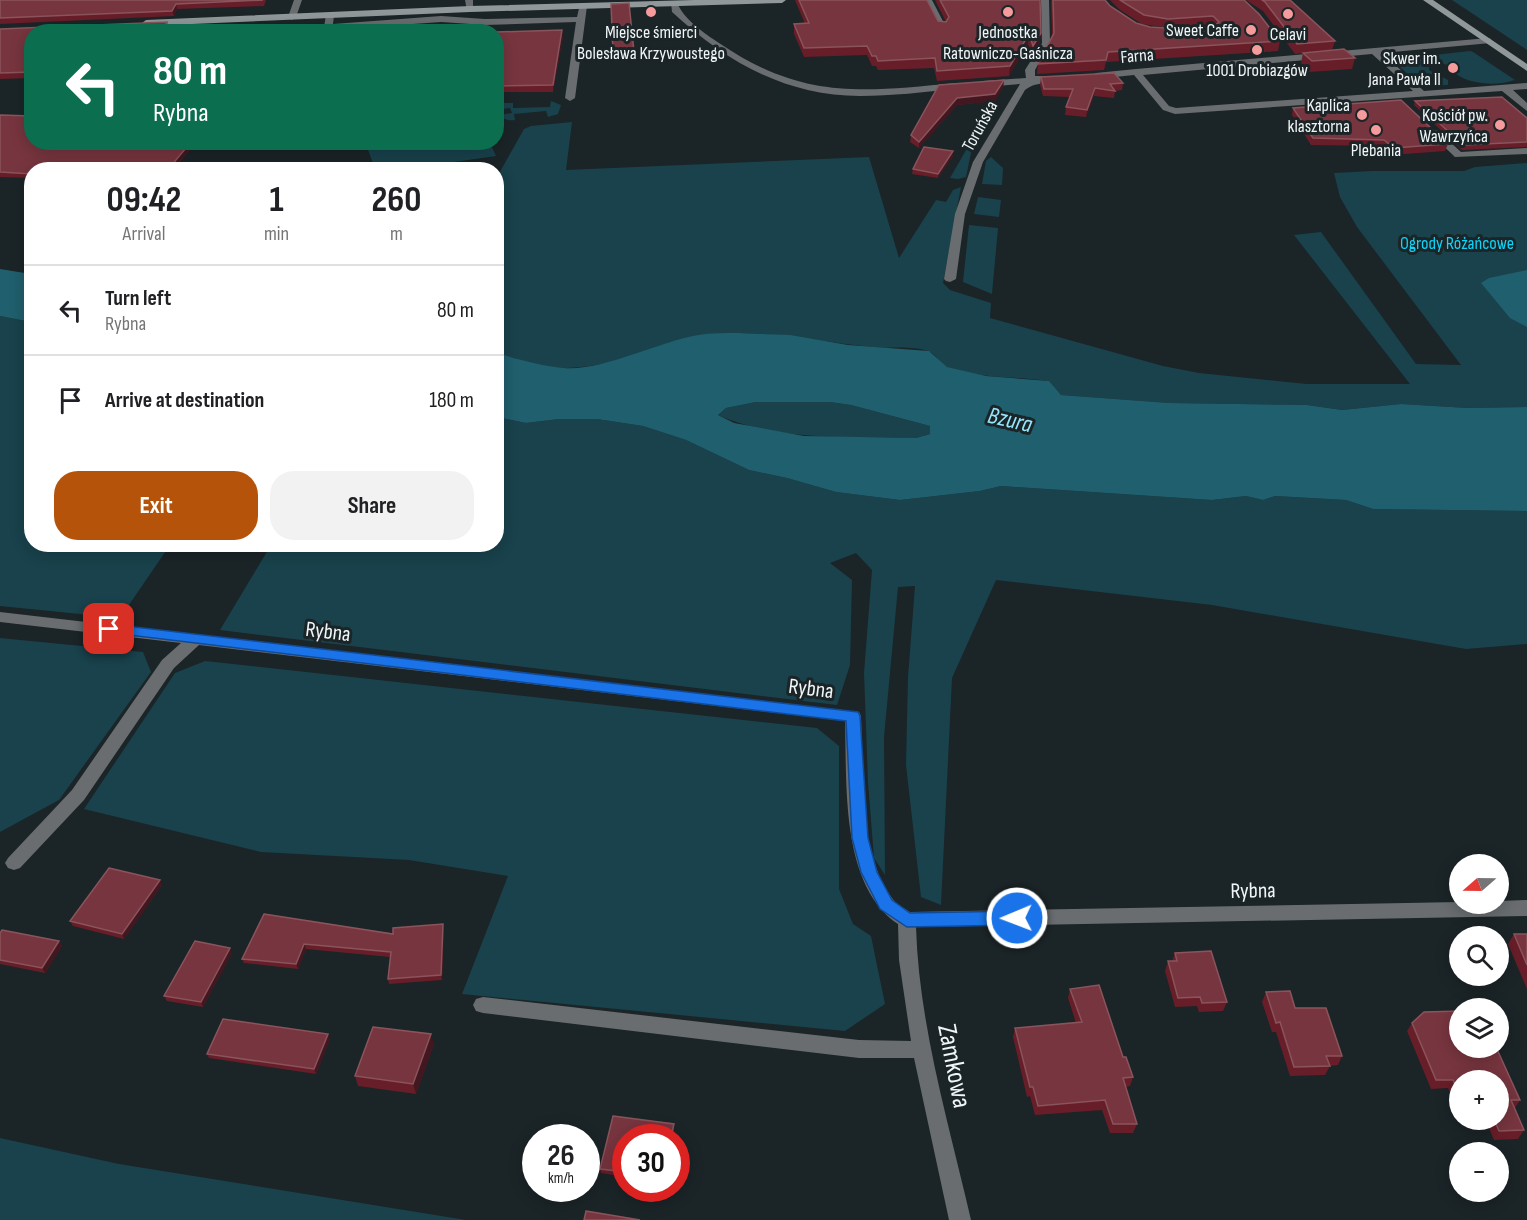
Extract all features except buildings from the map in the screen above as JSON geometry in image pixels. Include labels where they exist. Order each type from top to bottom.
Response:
[{"type":"street","points":[[292,17],[298,0]]},
{"type":"street","points":[[131,24],[330,15],[470,4],[583,6],[782,0]]},
{"type":"street","points":[[928,0],[942,27]]},
{"type":"street","name":"Toruńska","points":[[950,279],[960,214],[978,162],[1021,88],[1033,79],[1030,77],[1030,70],[1046,43],[1045,0]]},
{"type":"street","points":[[1427,0],[1526,66]]},
{"type":"street","points":[[674,4],[675,10],[690,25],[728,54],[768,75],[812,90],[857,93],[967,85]]},
{"type":"street","points":[[570,98],[583,6]]},
{"type":"street","points":[[328,24],[330,15]]},
{"type":"street","points":[[370,24],[441,19],[485,22],[581,19]]},
{"type":"street","name":"Farna","points":[[977,84],[1488,41]]},
{"type":"street","points":[[1375,52],[1422,94]]},
{"type":"street","points":[[1136,72],[1166,108],[1175,111],[1515,97]]},
{"type":"street","points":[[1404,102],[1422,94],[1527,86]]},
{"type":"street","points":[[1505,88],[1527,108]]},
{"type":"street","points":[[1425,124],[1459,155],[1527,152]]},
{"type":"street","name":"Rybna","points":[[0,616],[853,716],[860,838],[869,872],[886,904],[907,920],[1527,908]]},
{"type":"street","points":[[14,863],[78,795],[168,664],[196,639]]},
{"type":"street","name":"Zamkowa","points":[[907,920],[908,960],[922,1048],[960,1220]]},
{"type":"street","points":[[483,1005],[859,1049],[892,1051],[922,1048]]},
{"type":"green space","points":[[1452,0],[1527,0],[1527,50]]},
{"type":"green space","points":[[1470,51],[1515,80],[1493,84],[1462,78],[1456,74],[1460,72],[1458,68],[1444,64],[1434,55]]},
{"type":"green space","points":[[1422,56],[1432,64],[1429,70],[1448,80],[1448,85],[1421,86],[1391,59]]},
{"type":"green space","points":[[551,101],[561,105],[558,114],[548,117],[546,111],[514,114],[515,120],[504,118],[504,114],[512,113],[510,108],[504,109],[504,103],[513,103],[513,108],[550,107]]},
{"type":"green space","points":[[989,110],[995,111],[971,153],[966,177],[950,178]]},
{"type":"green space","name":"Ogrody Różańcowe","points":[[572,122],[566,170],[869,157],[899,258],[936,200],[946,202],[953,190],[961,187],[943,283],[950,290],[991,303],[990,318],[1163,366],[1199,373],[1307,384],[1410,384],[1294,235],[1321,232],[1416,364],[1461,365],[1357,227],[1340,197],[1334,173],[1464,171],[1475,167],[1527,163],[1527,407],[1468,408],[1401,404],[1342,410],[1307,405],[1169,403],[1061,395],[1048,381],[961,372],[949,368],[931,352],[921,349],[873,347],[742,333],[697,337],[590,366],[559,368],[504,355],[504,165],[524,129],[531,126]]},
{"type":"green space","points":[[368,150],[493,150],[496,156],[454,162],[372,162]]},
{"type":"green space","points":[[991,157],[1003,168],[1002,185],[982,184],[986,161]]},
{"type":"green space","points":[[978,197],[1001,200],[999,217],[974,214]]},
{"type":"green space","points":[[969,225],[998,228],[992,294],[963,282]]},
{"type":"green space","points":[[0,316],[24,321],[24,552],[165,552],[120,618],[0,606]]},
{"type":"green space","points":[[756,402],[830,402],[851,405],[930,426],[930,434],[916,438],[815,436],[764,429],[718,415],[726,408]]},
{"type":"green space","points":[[504,418],[526,423],[559,419],[597,419],[643,426],[686,440],[749,470],[836,492],[900,500],[980,491],[1001,486],[1212,500],[1246,496],[1263,500],[1275,496],[1346,500],[1373,509],[1527,511],[1527,644],[1466,649],[1212,605],[996,580],[952,678],[941,905],[921,897],[906,765],[908,677],[915,586],[898,587],[884,737],[885,875],[874,858],[868,782],[864,673],[872,570],[856,553],[830,563],[852,580],[850,665],[837,705],[220,630],[267,552],[504,552]]},
{"type":"green space","points":[[0,638],[143,652],[151,672],[59,800],[0,832]]},
{"type":"green space","points":[[205,661],[817,728],[839,746],[839,889],[853,924],[871,936],[885,1004],[845,1031],[462,994],[508,876],[409,860],[261,852],[84,809],[175,673]]},
{"type":"green space","points":[[0,1138],[119,1164],[466,1220],[0,1220]]},
{"type":"water","points":[[0,269],[24,273],[24,321],[0,316]]},
{"type":"water","points":[[1527,270],[1527,327],[1510,318],[1481,283],[1489,278]]},
{"type":"water","name":"Bzura","points":[[713,333],[790,335],[848,345],[929,351],[947,367],[986,376],[1049,381],[1061,395],[1169,403],[1307,405],[1342,410],[1401,404],[1468,408],[1527,407],[1527,511],[1373,509],[1346,500],[1275,496],[1263,500],[1246,496],[1212,500],[1001,486],[980,491],[900,500],[836,492],[749,470],[686,440],[643,426],[597,419],[559,419],[526,423],[504,418],[504,355],[547,366],[579,368],[613,361],[682,339]],"holes":[[[756,402],[830,402],[851,405],[930,426],[930,434],[916,438],[804,436],[734,423],[718,415],[726,408]]]},
{"type":"place","name":"Miejsce śmierci Bolesława Krzywoustego","points":[[651,12]]},
{"type":"place","name":"Jednostka Ratowniczo-Gaśnicza","points":[[1008,12]]},
{"type":"place","name":"Celavi","points":[[1288,14]]},
{"type":"place","name":"Sweet Caffe","points":[[1251,30]]},
{"type":"place","name":"1001 Drobiazgów","points":[[1257,50]]},
{"type":"place","name":"Skwer im. Jana Pawła II","points":[[1453,68]]},
{"type":"place","name":"Kaplica klasztorna","points":[[1362,115]]},
{"type":"place","name":"Kościół pw. Wawrzyńca","points":[[1500,125]]},
{"type":"place","name":"Plebania","points":[[1376,130]]},
{"type":"route","points":[[109,629],[853,716],[860,838],[869,872],[886,904],[907,920],[1017,918]]}]
